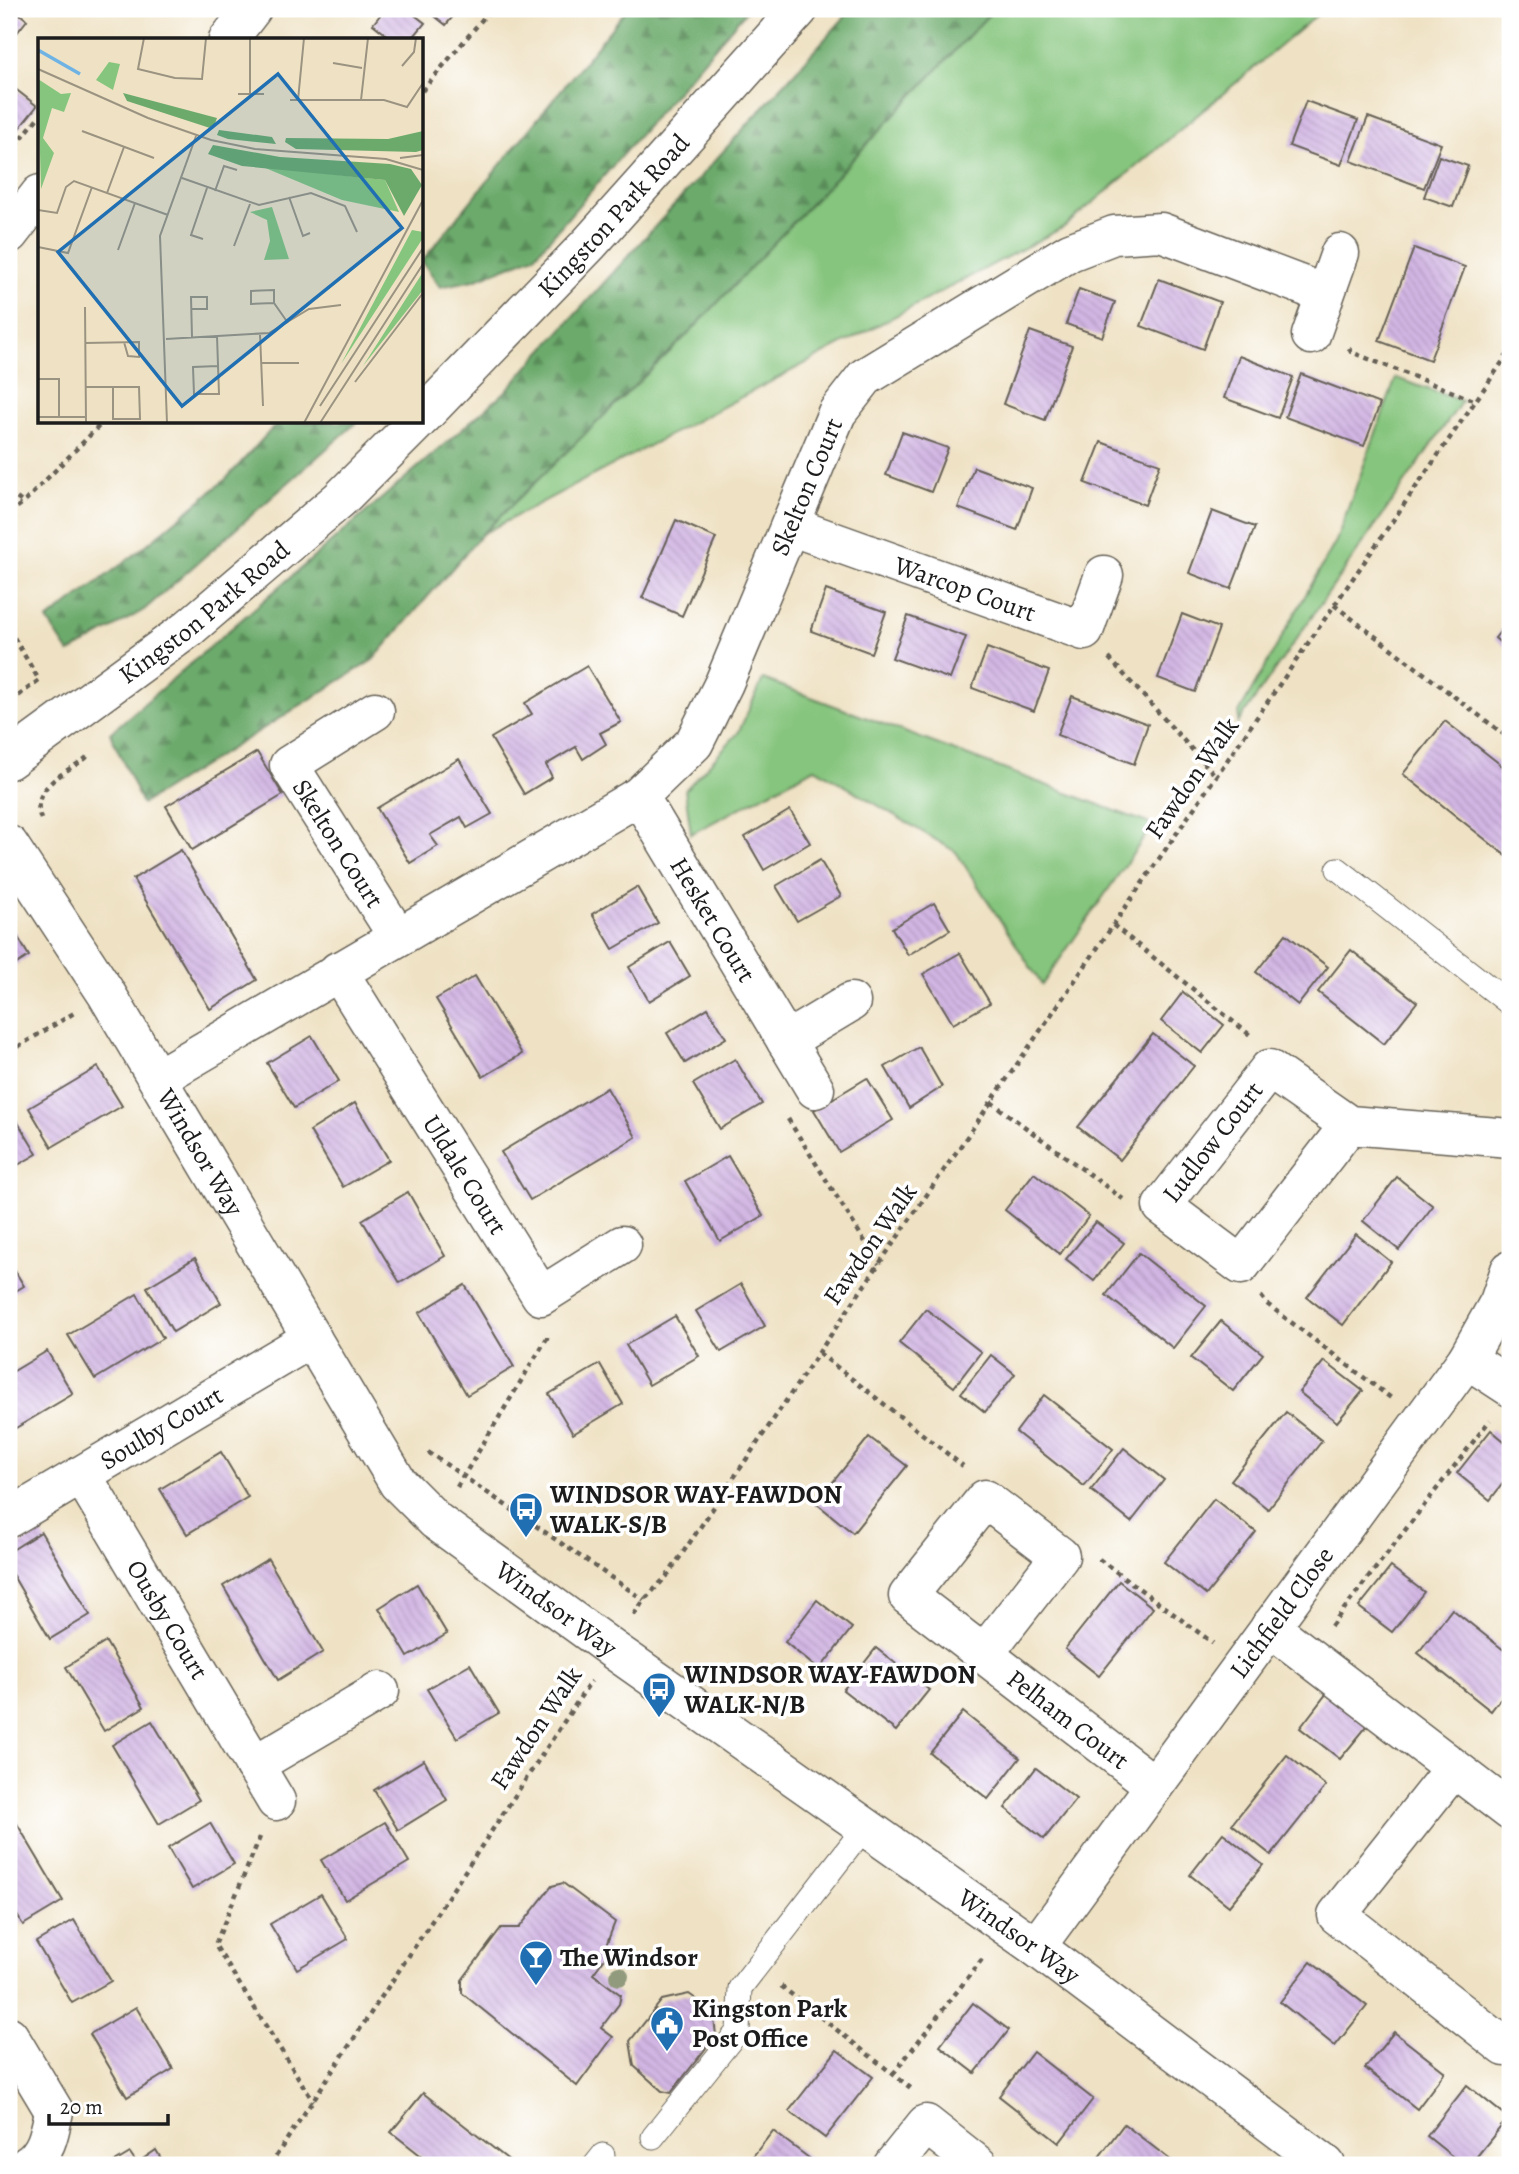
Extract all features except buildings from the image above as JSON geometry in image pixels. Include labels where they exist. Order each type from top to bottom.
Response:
[{"type":"street","points":[[230,38],[252,9]]},
{"type":"street","name":"Kingston Park Road","points":[[424,415],[589,244],[799,9]]},
{"type":"street","points":[[10,231],[38,196]]},
{"type":"street","name":"Skelton Court","points":[[158,1078],[639,796],[694,743],[724,683],[838,413],[865,377],[1070,252],[1114,234],[1161,232],[1325,294]]},
{"type":"street","points":[[1311,334],[1340,253]]},
{"type":"street","name":"Kingston Park Road","points":[[9,760],[188,629],[340,499],[415,424]]},
{"type":"street","name":"Warcop Court","points":[[790,526],[1084,631]]},
{"type":"street","points":[[1084,631],[1104,575]]},
{"type":"street","name":"Skelton Court","points":[[375,710],[289,765],[398,937]]},
{"type":"street","name":"Hesket Court","points":[[639,796],[815,1089]]},
{"type":"street","name":"Windsor Way","points":[[9,845],[158,1078],[398,1483],[436,1521],[612,1649],[1021,1937],[1326,2165]]},
{"type":"street","name":"Uldale Court","points":[[338,971],[541,1296]]},
{"type":"street","points":[[786,1041],[851,1002]]},
{"type":"street","name":"Ludlow Court","points":[[1241,1265],[1163,1206],[1269,1069],[1349,1125]]},
{"type":"street","points":[[1241,1265],[1349,1125],[1510,1138]]},
{"type":"street","points":[[541,1296],[622,1245]]},
{"type":"street","name":"Lichfield Close","points":[[1021,1937],[1154,1785],[1467,1359],[1499,1302],[1510,1270]]},
{"type":"street","name":"Soulby Court","points":[[9,1518],[312,1338]]},
{"type":"street","points":[[1467,1359],[1502,1402]]},
{"type":"street","name":"Ousby Court","points":[[82,1475],[276,1801]]},
{"type":"street","points":[[985,1499],[1060,1556]]},
{"type":"street","name":"Pelham Court","points":[[985,1499],[908,1596],[1154,1785]]},
{"type":"street","name":"Pelham Court","points":[[984,1654],[1060,1556]]},
{"type":"street","points":[[1270,1627],[1510,1811]]},
{"type":"street","points":[[254,1765],[380,1691]]},
{"type":"street","points":[[1453,1769],[1337,1915],[1504,2047],[1510,2040]]},
{"type":"street","points":[[9,2036],[54,2111],[49,2138],[35,2161],[28,2165]]},
{"type":"street","points":[[893,2165],[926,2124],[978,2165]]},
{"type":"lane","points":[[1338,869],[1510,1004]]},
{"type":"lane","points":[[653,2137],[738,2032],[740,1988],[866,1827]]},
{"type":"path","points":[[424,89],[492,9]]},
{"type":"path","points":[[1503,9],[1510,26]]},
{"type":"path","points":[[9,154],[38,118]]},
{"type":"path","points":[[1325,294],[1351,352],[1476,401]]},
{"type":"path","name":"Fawdon Walk","points":[[270,2165],[644,1600],[667,1576],[879,1264],[1510,351]]},
{"type":"path","points":[[9,513],[23,503],[101,424]]},
{"type":"path","points":[[9,492],[23,503]]},
{"type":"path","points":[[1335,605],[1510,739]]},
{"type":"path","points":[[9,629],[39,680],[9,703]]},
{"type":"path","points":[[1084,631],[1216,776]]},
{"type":"path","points":[[45,827],[39,816],[38,801],[46,786],[86,758]]},
{"type":"path","points":[[1113,925],[1254,1039],[1269,1069]]},
{"type":"path","points":[[9,1052],[106,993]]},
{"type":"path","points":[[991,1102],[1132,1206],[1163,1206]]},
{"type":"path","points":[[785,1115],[879,1264]]},
{"type":"path","points":[[1241,1265],[1267,1304],[1421,1421]]},
{"type":"path","points":[[436,1521],[547,1338],[541,1296]]},
{"type":"path","points":[[819,1353],[961,1463],[985,1499]]},
{"type":"path","points":[[1308,1656],[1502,1402]]},
{"type":"path","points":[[420,1447],[644,1600]]},
{"type":"path","points":[[1060,1556],[1102,1559],[1242,1665]]},
{"type":"path","points":[[276,1801],[215,1945],[313,2101]]},
{"type":"path","points":[[893,2074],[1021,1937]]},
{"type":"path","points":[[756,1966],[920,2095],[926,2124]]},
{"type":"green space","points":[[627,9],[748,9],[535,256],[474,280],[440,287],[424,264],[424,259]]},
{"type":"green space","points":[[852,9],[994,9],[690,332],[482,534],[373,660],[142,804],[110,733],[505,392]]},
{"type":"green space","points":[[994,9],[1324,9],[1064,227],[482,534],[690,332]]},
{"type":"green space","points":[[1396,378],[1462,401],[1238,723],[1239,713],[1336,541]]},
{"type":"green space","points":[[276,424],[355,424],[144,610],[69,653],[47,620],[134,555],[226,479]]},
{"type":"green space","points":[[763,679],[1153,825],[1042,985],[956,852],[815,768],[691,834],[685,790],[738,733]]},
{"type":"place","name":"WINDSOR WAY-FAWDON WALK-S/B","points":[[526,1539]]},
{"type":"place","name":"WINDSOR WAY-FAWDON WALK-N/B","points":[[659,1719]]},
{"type":"place","name":"The Windsor","points":[[536,1987]]},
{"type":"place","name":"Kingston Park Post Office","points":[[667,2053]]}]
